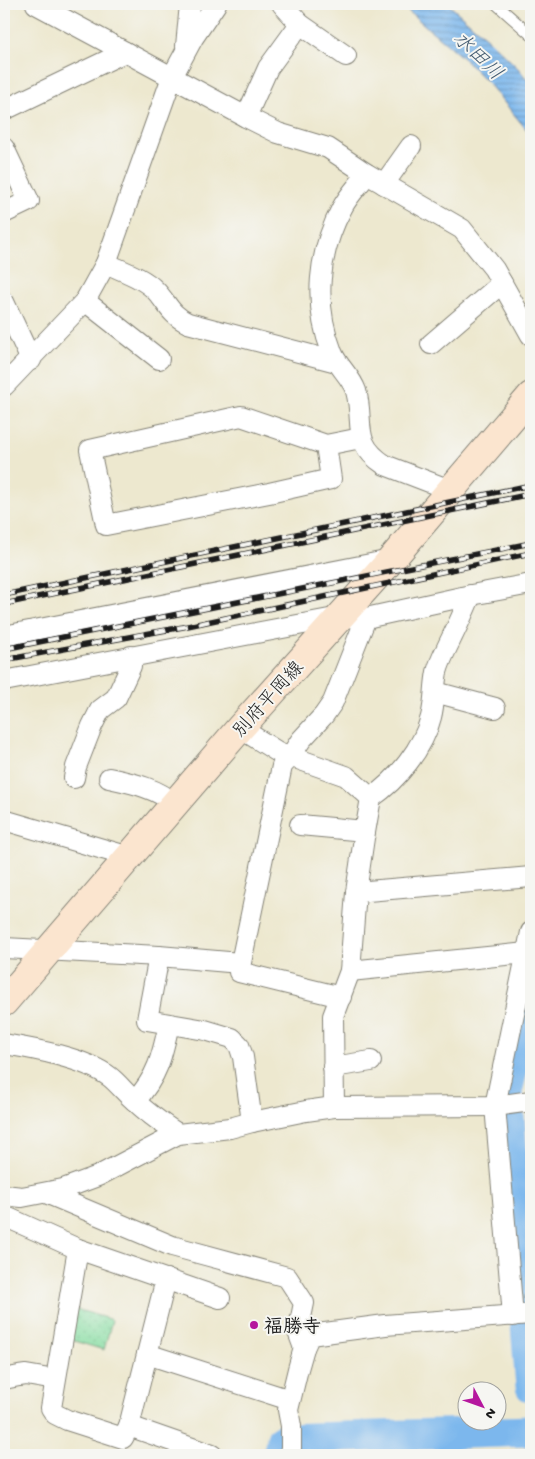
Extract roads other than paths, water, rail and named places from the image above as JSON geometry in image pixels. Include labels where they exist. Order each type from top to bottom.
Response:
[{"type":"main road","name":"別府平岡線","points":[[4,1002],[240,728],[353,617],[391,560],[531,396]]},
{"type":"street","points":[[36,4],[278,133],[328,148],[375,179],[462,228],[494,270],[531,334]]},
{"type":"street","points":[[186,50],[190,4]]},
{"type":"street","points":[[4,386],[85,301],[106,263],[172,77],[186,50],[216,4]]},
{"type":"street","points":[[282,4],[300,24],[346,56]]},
{"type":"street","points":[[246,117],[268,68],[300,24]]},
{"type":"street","points":[[4,110],[125,52]]},
{"type":"street","points":[[411,146],[342,207],[330,236],[322,264],[319,295],[324,327],[332,353],[354,386],[358,397],[361,438],[367,450],[385,465],[450,490]]},
{"type":"street","points":[[4,148],[29,200],[4,213]]},
{"type":"street","points":[[106,263],[147,283],[155,290],[172,313],[188,324],[337,362]]},
{"type":"street","points":[[430,344],[502,283]]},
{"type":"street","points":[[85,301],[159,359]]},
{"type":"street","points":[[4,302],[30,360]]},
{"type":"street","points":[[326,445],[330,479],[106,525],[90,450],[241,416],[326,445],[361,438]]},
{"type":"street","points":[[4,636],[391,560]]},
{"type":"street","points":[[4,681],[131,656],[531,584]]},
{"type":"street","points":[[334,1107],[332,1016],[350,971],[356,892],[371,798],[396,776],[426,734],[432,716],[437,672],[471,595]]},
{"type":"street","points":[[341,997],[239,972],[282,766],[333,702],[353,617]]},
{"type":"street","points":[[73,765],[100,710],[116,698],[132,666],[131,656]]},
{"type":"street","points":[[435,692],[495,708]]},
{"type":"street","points":[[240,728],[278,752],[346,776],[371,798]]},
{"type":"street","points":[[109,778],[151,790],[166,796],[175,804]]},
{"type":"street","points":[[4,820],[130,856]]},
{"type":"street","points":[[300,825],[365,831]]},
{"type":"street","points":[[356,892],[531,877]]},
{"type":"street","points":[[290,1451],[291,1426],[288,1410],[304,1348],[310,1335],[386,1325],[522,1315],[495,1106],[531,932]]},
{"type":"street","points":[[4,948],[159,956],[240,963]]},
{"type":"street","points":[[350,971],[526,953]]},
{"type":"street","points":[[159,956],[147,1020],[205,1030],[232,1038],[239,1046],[243,1057],[252,1122]]},
{"type":"street","points":[[135,1101],[156,1072],[162,1058],[169,1024]]},
{"type":"street","points":[[4,1044],[50,1052],[91,1067],[110,1077],[135,1101],[178,1134]]},
{"type":"street","points":[[333,1067],[371,1061]]},
{"type":"street","points":[[4,1195],[22,1198],[63,1189],[98,1176],[178,1134],[230,1128],[306,1111],[334,1107],[495,1106],[524,1102]]},
{"type":"street","points":[[46,1193],[172,1246],[288,1277],[304,1303],[298,1332],[304,1348]]},
{"type":"street","points":[[5,1220],[78,1249],[220,1298]]},
{"type":"street","points":[[78,1249],[51,1408],[55,1414],[67,1420],[123,1438],[129,1426],[166,1279]]},
{"type":"street","points":[[147,1354],[290,1400]]},
{"type":"street","points":[[4,1379],[26,1376],[55,1380]]},
{"type":"street","points":[[129,1426],[212,1455]]},
{"type":"lane","points":[[496,4],[531,35]]},
{"type":"water","points":[[400,4],[448,4],[519,69],[531,85],[531,135],[489,84],[463,58]]},
{"type":"waterway","name":"水田川","points":[[531,990],[507,1092],[531,1387]]},
{"type":"waterway","name":"水田川","points":[[278,1455],[282,1439],[531,1431]]},
{"type":"railway","points":[[4,595],[531,485]]},
{"type":"railway","points":[[4,604],[531,494]]},
{"type":"railway","points":[[4,649],[531,543]]},
{"type":"railway","points":[[4,660],[183,627],[531,553]]},
{"type":"place","name":"福勝寺","points":[[254,1325]]}]
